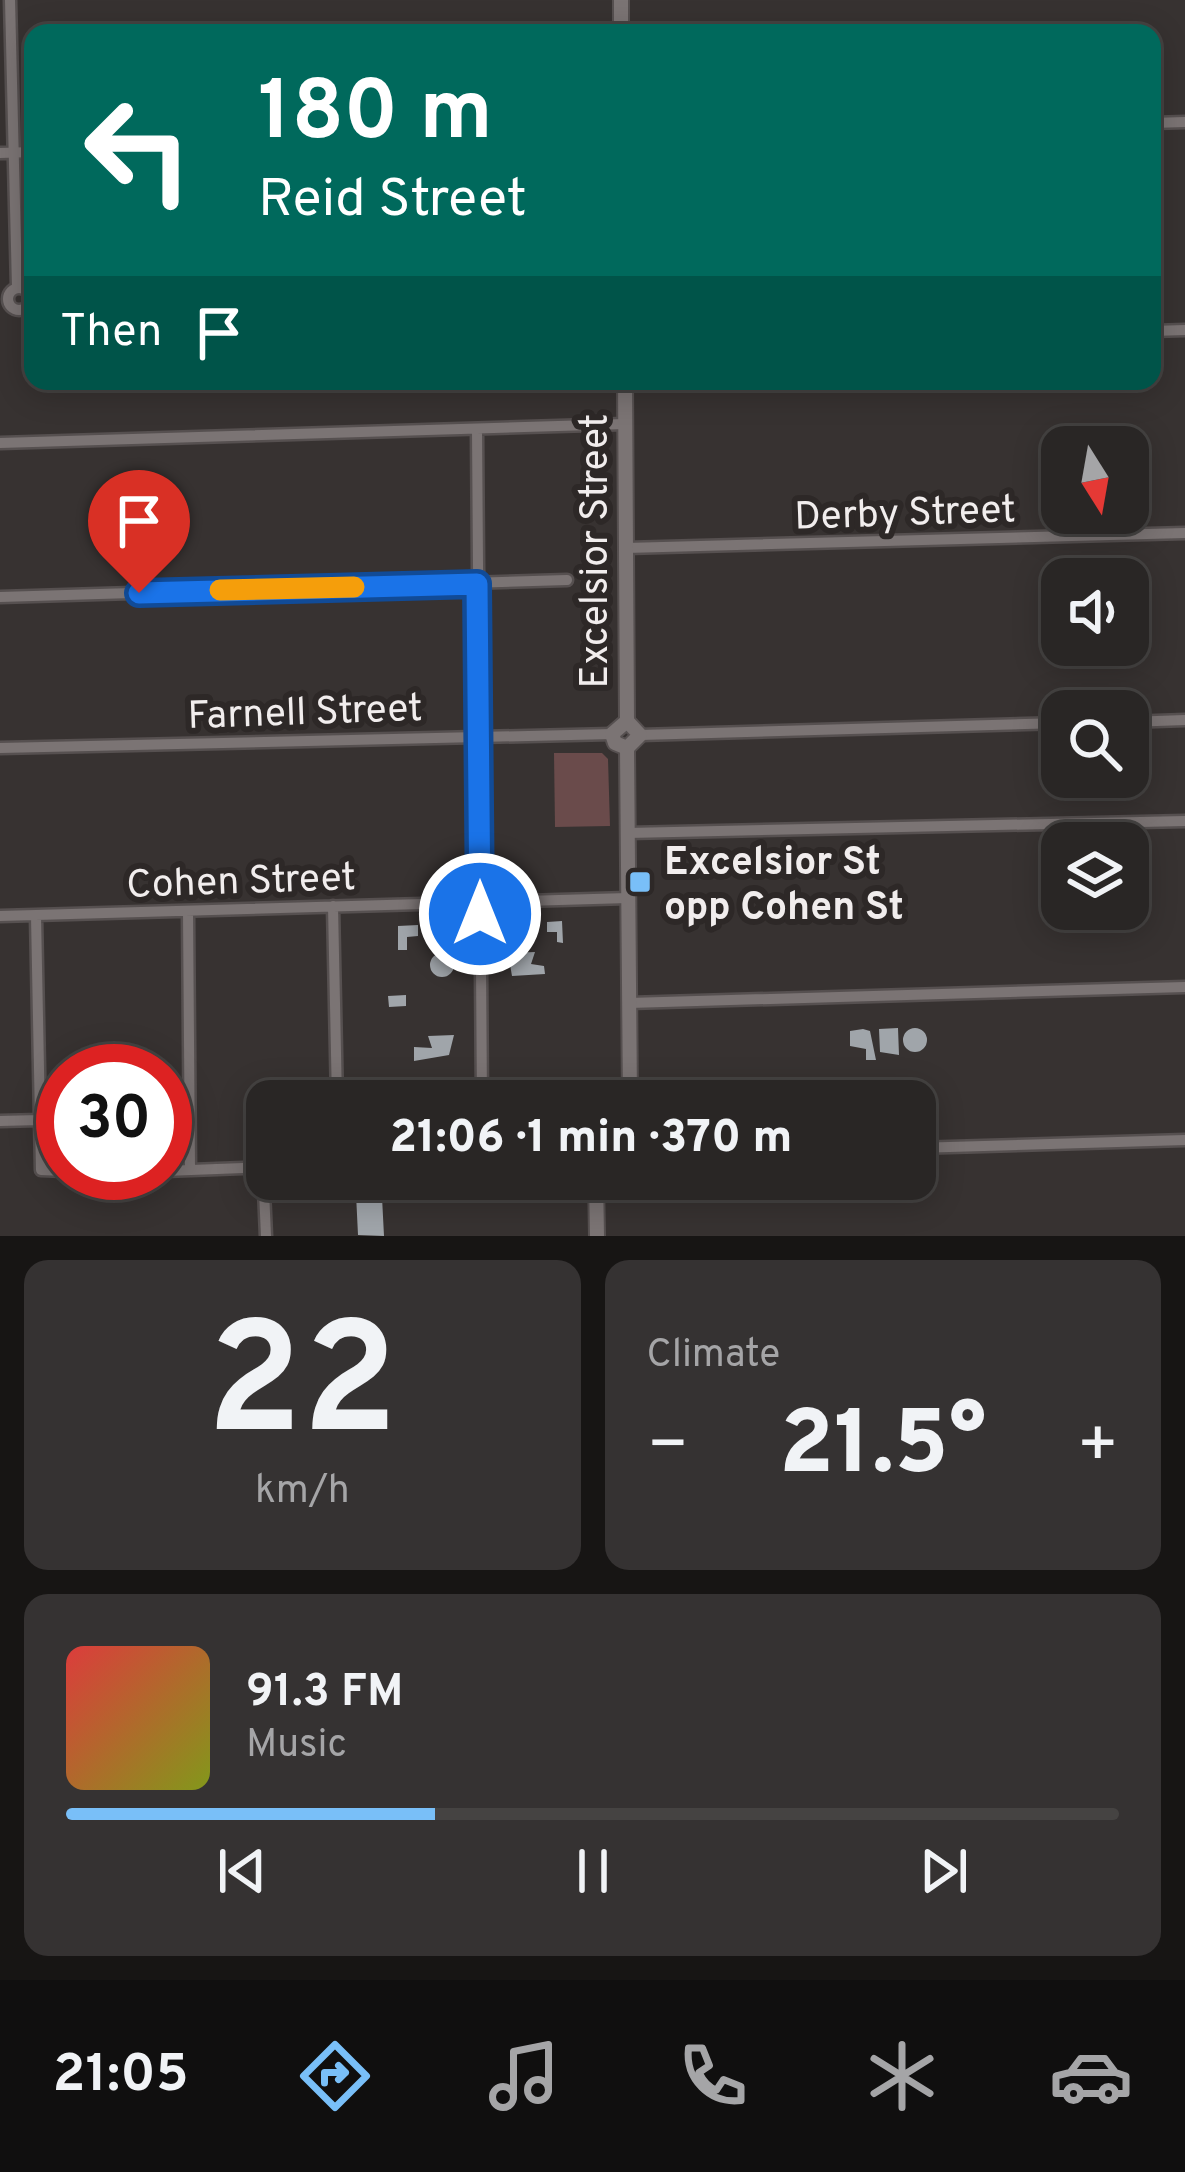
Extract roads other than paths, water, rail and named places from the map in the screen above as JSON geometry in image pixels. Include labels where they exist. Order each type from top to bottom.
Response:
[{"type":"street","points":[[4,302],[17,288],[7,153],[10,0]]},
{"type":"street","points":[[17,288],[24,290]]},
{"type":"street","name":"Excelsior Street","points":[[625,390],[627,721]]},
{"type":"street","points":[[0,443],[625,424]]},
{"type":"street","points":[[476,430],[482,1080]]},
{"type":"street","name":"Derby Street","points":[[626,548],[1185,533]]},
{"type":"street","points":[[0,596],[567,580]]},
{"type":"street","points":[[1149,721],[1185,720]]},
{"type":"street","points":[[627,748],[618,746],[612,734],[627,721],[640,735]]},
{"type":"street","points":[[630,1080],[627,748],[640,735],[1041,725]]},
{"type":"street","name":"Farnell Street","points":[[0,748],[612,734]]},
{"type":"street","points":[[628,833],[1185,821]]},
{"type":"street","name":"Cohen Street","points":[[0,916],[628,898]]},
{"type":"street","points":[[333,906],[337,1080]]},
{"type":"street","points":[[188,911],[189,1044]]},
{"type":"street","points":[[36,916],[38,1044]]},
{"type":"street","points":[[629,1003],[1185,987]]},
{"type":"street","points":[[0,1121],[36,1120]]},
{"type":"street","points":[[936,1147],[1185,1140]]},
{"type":"street","points":[[192,1170],[246,1168]]},
{"type":"street","points":[[265,1200],[266,1236]]},
{"type":"street","points":[[596,1200],[597,1236]]},
{"type":"place","name":"Excelsior St opp Cohen St","points":[[640,882]]}]
